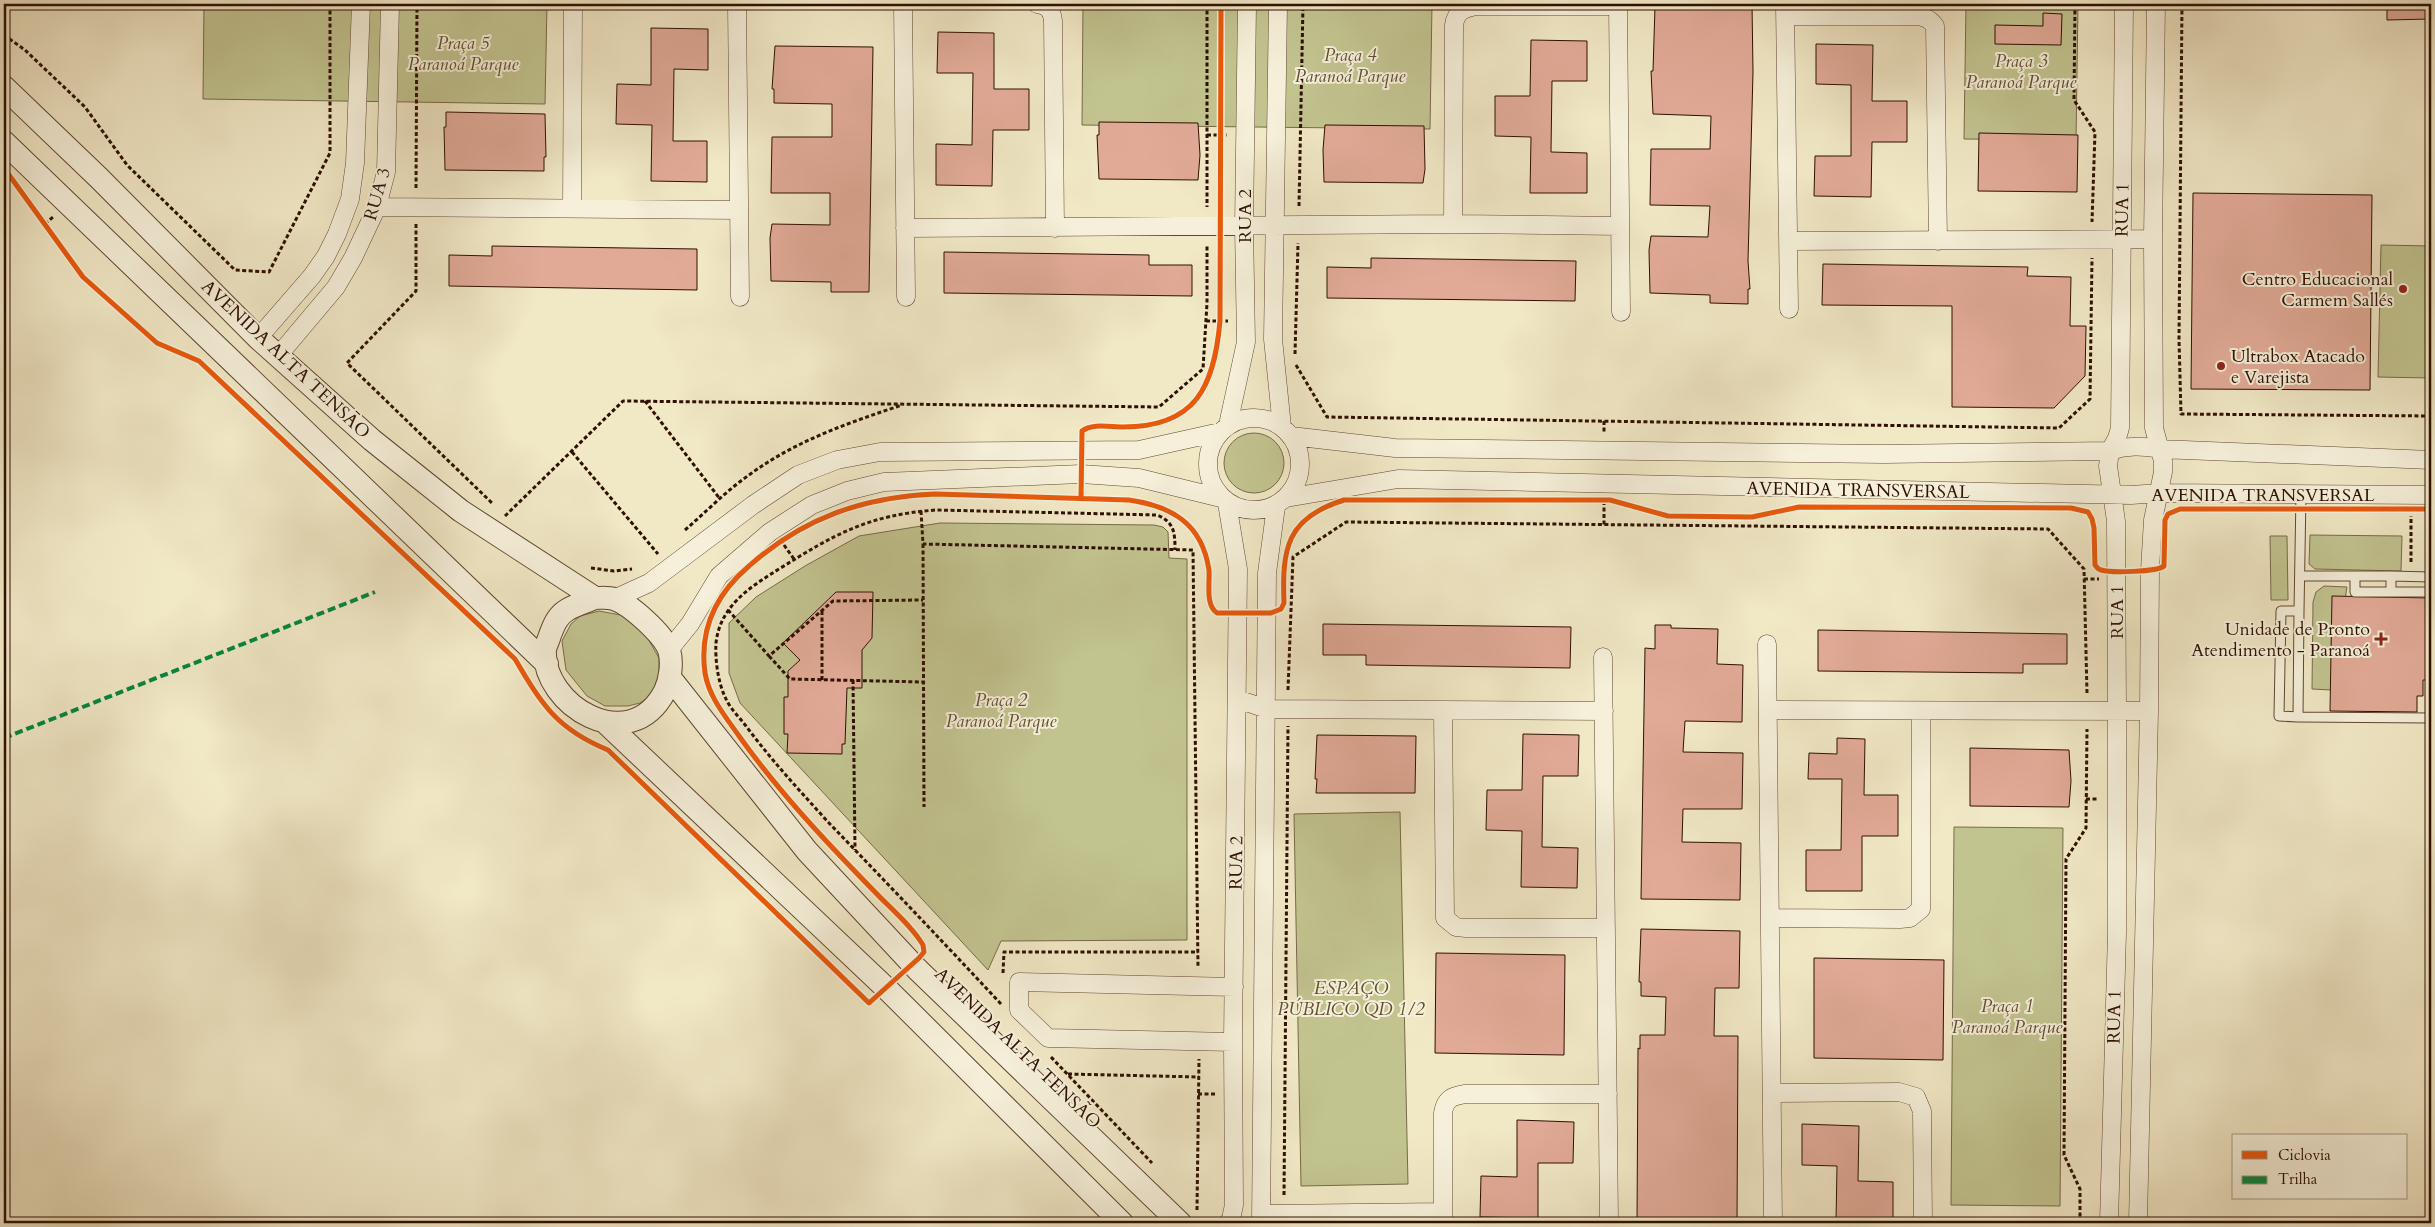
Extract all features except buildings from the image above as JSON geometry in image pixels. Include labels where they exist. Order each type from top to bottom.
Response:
[{"type":"street","name":"RUA 3","points":[[258,338],[312,276],[326,256],[337,234],[350,199],[354,163],[361,4]]},
{"type":"street","name":"RUA 3","points":[[278,356],[336,287],[353,258],[377,207],[386,172],[390,4]]},
{"type":"street","points":[[572,209],[573,4]]},
{"type":"street","points":[[737,4],[740,296]]},
{"type":"street","points":[[903,4],[906,296]]},
{"type":"street","points":[[1037,4],[1048,8],[1052,13],[1054,21],[1056,228]]},
{"type":"street","name":"RUA 2","points":[[1224,429],[1246,342],[1244,226],[1246,4]]},
{"type":"street","name":"RUA 2","points":[[1278,4],[1273,339],[1286,432]]},
{"type":"street","name":"RUA 1","points":[[2138,1223],[2149,711],[2150,570],[2153,520],[2163,472],[2154,428],[2153,239],[2156,4]]},
{"type":"street","points":[[1453,224],[1454,25],[1455,17],[1459,11],[1476,6],[1618,5],[1621,312]]},
{"type":"street","name":"RUA 1","points":[[2109,1223],[2117,932],[2117,712],[2116,521],[2108,466],[2110,450],[2120,428],[2124,5]]},
{"type":"street","points":[[1789,309],[1786,10],[1923,16],[1935,26],[1938,241]]},
{"type":"street","name":"AVENIDA ALTA TENSĀO","points":[[4,87],[106,184],[258,338],[372,440],[462,511],[604,599]]},
{"type":"street","points":[[4,142],[547,664]]},
{"type":"street","points":[[377,207],[739,210]]},
{"type":"street","points":[[905,228],[1453,224],[1620,226]]},
{"type":"street","points":[[1788,241],[2153,239]]},
{"type":"street","name":"AVENIDA TRANSVERSAL","points":[[604,599],[649,583],[753,505],[798,475],[837,460],[880,452],[1139,450],[1224,429],[1241,419],[1269,420],[1286,432],[1395,448],[1874,454],[2110,450],[2133,446],[2160,450],[2431,460]]},
{"type":"street","points":[[1224,429],[1212,444],[1207,458],[1212,486],[1224,500]]},
{"type":"street","points":[[1281,502],[1294,488],[1300,475],[1298,448],[1286,432]]},
{"type":"street","name":"AVENIDA TRANSVERSAL","points":[[669,650],[690,624],[720,576],[770,532],[812,505],[847,491],[884,482],[1081,474],[1139,478],[1224,500],[1238,508],[1251,511],[1281,502],[1398,479],[1606,495],[2160,493],[2431,495]]},
{"type":"street","name":"RUA 2","points":[[1224,500],[1238,570],[1233,1042],[1234,1205],[1231,1219],[1228,1223]]},
{"type":"street","name":"RUA 2","points":[[1262,1218],[1267,573],[1281,502]]},
{"type":"street","points":[[607,724],[632,722],[645,716],[657,706],[671,679],[669,650],[647,622],[636,612],[604,599],[567,610],[556,620],[545,648],[552,680],[579,711],[607,724],[889,991],[1122,1223]]},
{"type":"street","points":[[1767,644],[1773,1223]]},
{"type":"street","points":[[1603,657],[1609,1223]]},
{"type":"street","name":"AVENIDA ALTA TENSÃO","points":[[671,679],[807,851],[917,969],[1180,1223]]},
{"type":"street","points":[[1237,700],[1267,709],[1604,711]]},
{"type":"street","points":[[1768,710],[2149,711]]},
{"type":"street","points":[[1443,711],[1445,918],[1449,923],[1466,928],[1606,928]]},
{"type":"street","points":[[1770,918],[1900,919],[1910,918],[1921,909],[1921,711]]},
{"type":"street","points":[[1233,1042],[1048,1038],[1019,1010],[1019,982],[1234,987]]},
{"type":"street","points":[[1772,1093],[1900,1092],[1916,1097],[1922,1111],[1923,1223]]},
{"type":"street","points":[[1262,1218],[1284,1214],[1443,1218],[1443,1113],[1444,1105],[1449,1099],[1465,1094],[1608,1094]]},
{"type":"lane","points":[[2298,717],[2301,494]]},
{"type":"lane","points":[[2300,576],[2431,577]]},
{"type":"lane","points":[[2355,576],[2355,592],[2431,592]]},
{"type":"lane","points":[[2391,576],[2391,592]]},
{"type":"lane","points":[[2299,611],[2281,611],[2279,716],[2431,718]]},
{"type":"path","points":[[4,35],[25,50],[85,107],[127,165],[235,270],[269,272],[330,153],[330,4]]},
{"type":"path","points":[[505,516],[624,401],[1159,407],[1203,369],[1207,303],[1206,4]]},
{"type":"path","points":[[1303,4],[1295,364],[1327,417],[2059,428],[2090,399],[2095,132],[2074,100],[2076,5],[2124,5]]},
{"type":"path","points":[[2182,4],[2179,339],[2181,414],[2431,416]]},
{"type":"path","points":[[1221,125],[1221,144]]},
{"type":"path","points":[[40,216],[50,231]]},
{"type":"path","points":[[1220,312],[1220,328]]},
{"type":"path","points":[[347,363],[505,516],[513,521]]},
{"type":"path","points":[[645,401],[720,499]]},
{"type":"path","points":[[679,535],[748,475],[778,456],[833,428],[906,404]]},
{"type":"path","points":[[572,452],[658,554]]},
{"type":"path","points":[[1594,500],[1606,495],[1604,525]]},
{"type":"path","points":[[921,511],[923,544],[924,808]]},
{"type":"path","points":[[1002,996],[1002,1005],[776,766],[725,698],[718,673],[716,644],[721,621],[734,601],[764,578],[828,540],[858,525],[882,517],[921,511],[1157,515],[1165,519],[1172,526],[1175,532],[1175,550]]},
{"type":"path","points":[[2411,516],[2411,534]]},
{"type":"path","points":[[1284,1214],[1288,709],[1292,558],[1346,522],[2048,529],[2084,569],[2087,712],[2086,828],[2066,858],[2064,1155],[2080,1189],[2080,1223]]},
{"type":"path","points":[[774,546],[788,537]]},
{"type":"path","points":[[923,544],[1193,550],[1198,970]]},
{"type":"path","points":[[651,559],[665,548]]},
{"type":"path","points":[[586,566],[614,570],[633,569],[639,566]]},
{"type":"path","points":[[769,656],[833,601],[923,600]]},
{"type":"path","points":[[728,610],[790,679],[923,682]]},
{"type":"path","points":[[822,611],[822,680]]},
{"type":"path","points":[[853,680],[855,850]]},
{"type":"path","points":[[1003,979],[1004,952],[1198,952]]},
{"type":"path","points":[[1048,1054],[1156,1168]]},
{"type":"path","points":[[1190,1204],[1197,1211],[1199,1059]]},
{"type":"path","points":[[1067,1074],[1199,1077]]},
{"type":"green space","name":"Praça 5 Paranoá Parque","points":[[204,4],[547,4],[545,104],[203,99]]},
{"type":"green space","name":"Praça 4 Paranoá Parque","points":[[1083,4],[1432,4],[1430,129],[1082,125]]},
{"type":"green space","name":"Praça 3 Paranoá Parque","points":[[1966,4],[2078,4],[2076,140],[1964,139]]},
{"type":"green space","name":"Centro Educacional Carmem Sallés","points":[[2381,245],[2431,246],[2431,378],[2378,377]]},
{"type":"green space","points":[[1254,433],[1271,438],[1279,446],[1284,463],[1279,480],[1271,488],[1254,493],[1237,488],[1229,480],[1224,463],[1229,446],[1237,438]]},
{"type":"green space","name":"Praça 2 Paranoá Parque","points":[[940,523],[1154,525],[1163,527],[1168,532],[1169,558],[1187,559],[1187,940],[1001,941],[988,970],[740,703],[729,673],[729,623],[756,597],[805,566],[859,536]]},
{"type":"green space","points":[[2310,535],[2402,536],[2401,571],[2315,569],[2309,564]]},
{"type":"green space","points":[[2270,536],[2287,536],[2288,600],[2271,600]]},
{"type":"green space","points":[[2324,586],[2347,587],[2331,690],[2312,689],[2313,602],[2316,592]]},
{"type":"green space","points":[[599,611],[626,616],[647,637],[659,658],[659,679],[652,695],[640,703],[628,706],[605,706],[587,696],[566,670],[562,641],[571,624],[580,616]]},
{"type":"green space","name":"ESPAÇO PÚBLICO QD 1/2","points":[[1400,812],[1408,1184],[1301,1186],[1294,814]]},
{"type":"green space","name":"Praça 1 Paranoá Parque","points":[[1954,827],[2063,828],[2060,1206],[1951,1205]]},
{"type":"marked path","points":[[4,738],[375,592]]},
{"type":"cycle path","points":[[1081,498],[1082,431],[1096,426],[1123,427],[1148,425],[1168,420],[1184,411],[1197,399],[1206,384],[1213,365],[1220,321],[1221,4]]},
{"type":"cycle path","points":[[4,168],[83,277],[157,343],[199,361],[515,659],[534,690],[563,724],[590,742],[608,750],[869,1003],[919,958],[924,952],[923,945],[907,924],[821,835],[754,757],[723,714],[714,698],[707,682],[704,657],[705,642],[712,614],[727,588],[737,577],[770,549],[791,535],[835,513],[859,505],[909,496],[935,494],[1129,500],[1158,507],[1171,512],[1182,520],[1192,529],[1199,540],[1209,570],[1209,599],[1217,613],[1271,613],[1281,609],[1284,603],[1284,567],[1292,538],[1299,526],[1310,516],[1325,507],[1344,500],[1610,500],[1668,516],[1752,517],[1799,507],[2071,508],[2088,512],[2092,519],[2095,565],[2097,568],[2106,571],[2123,572],[2153,570],[2164,566],[2165,520],[2168,514],[2180,509],[2431,509]]},
{"type":"place","name":"Centro Educacional Carmem Sallés","points":[[2403,289]]},
{"type":"place","name":"Ultrabox Atacado e Varejista","points":[[2221,366]]},
{"type":"place","name":"Unidade de Pronto Atendimento - Paranoá","points":[[2381,639]]}]
